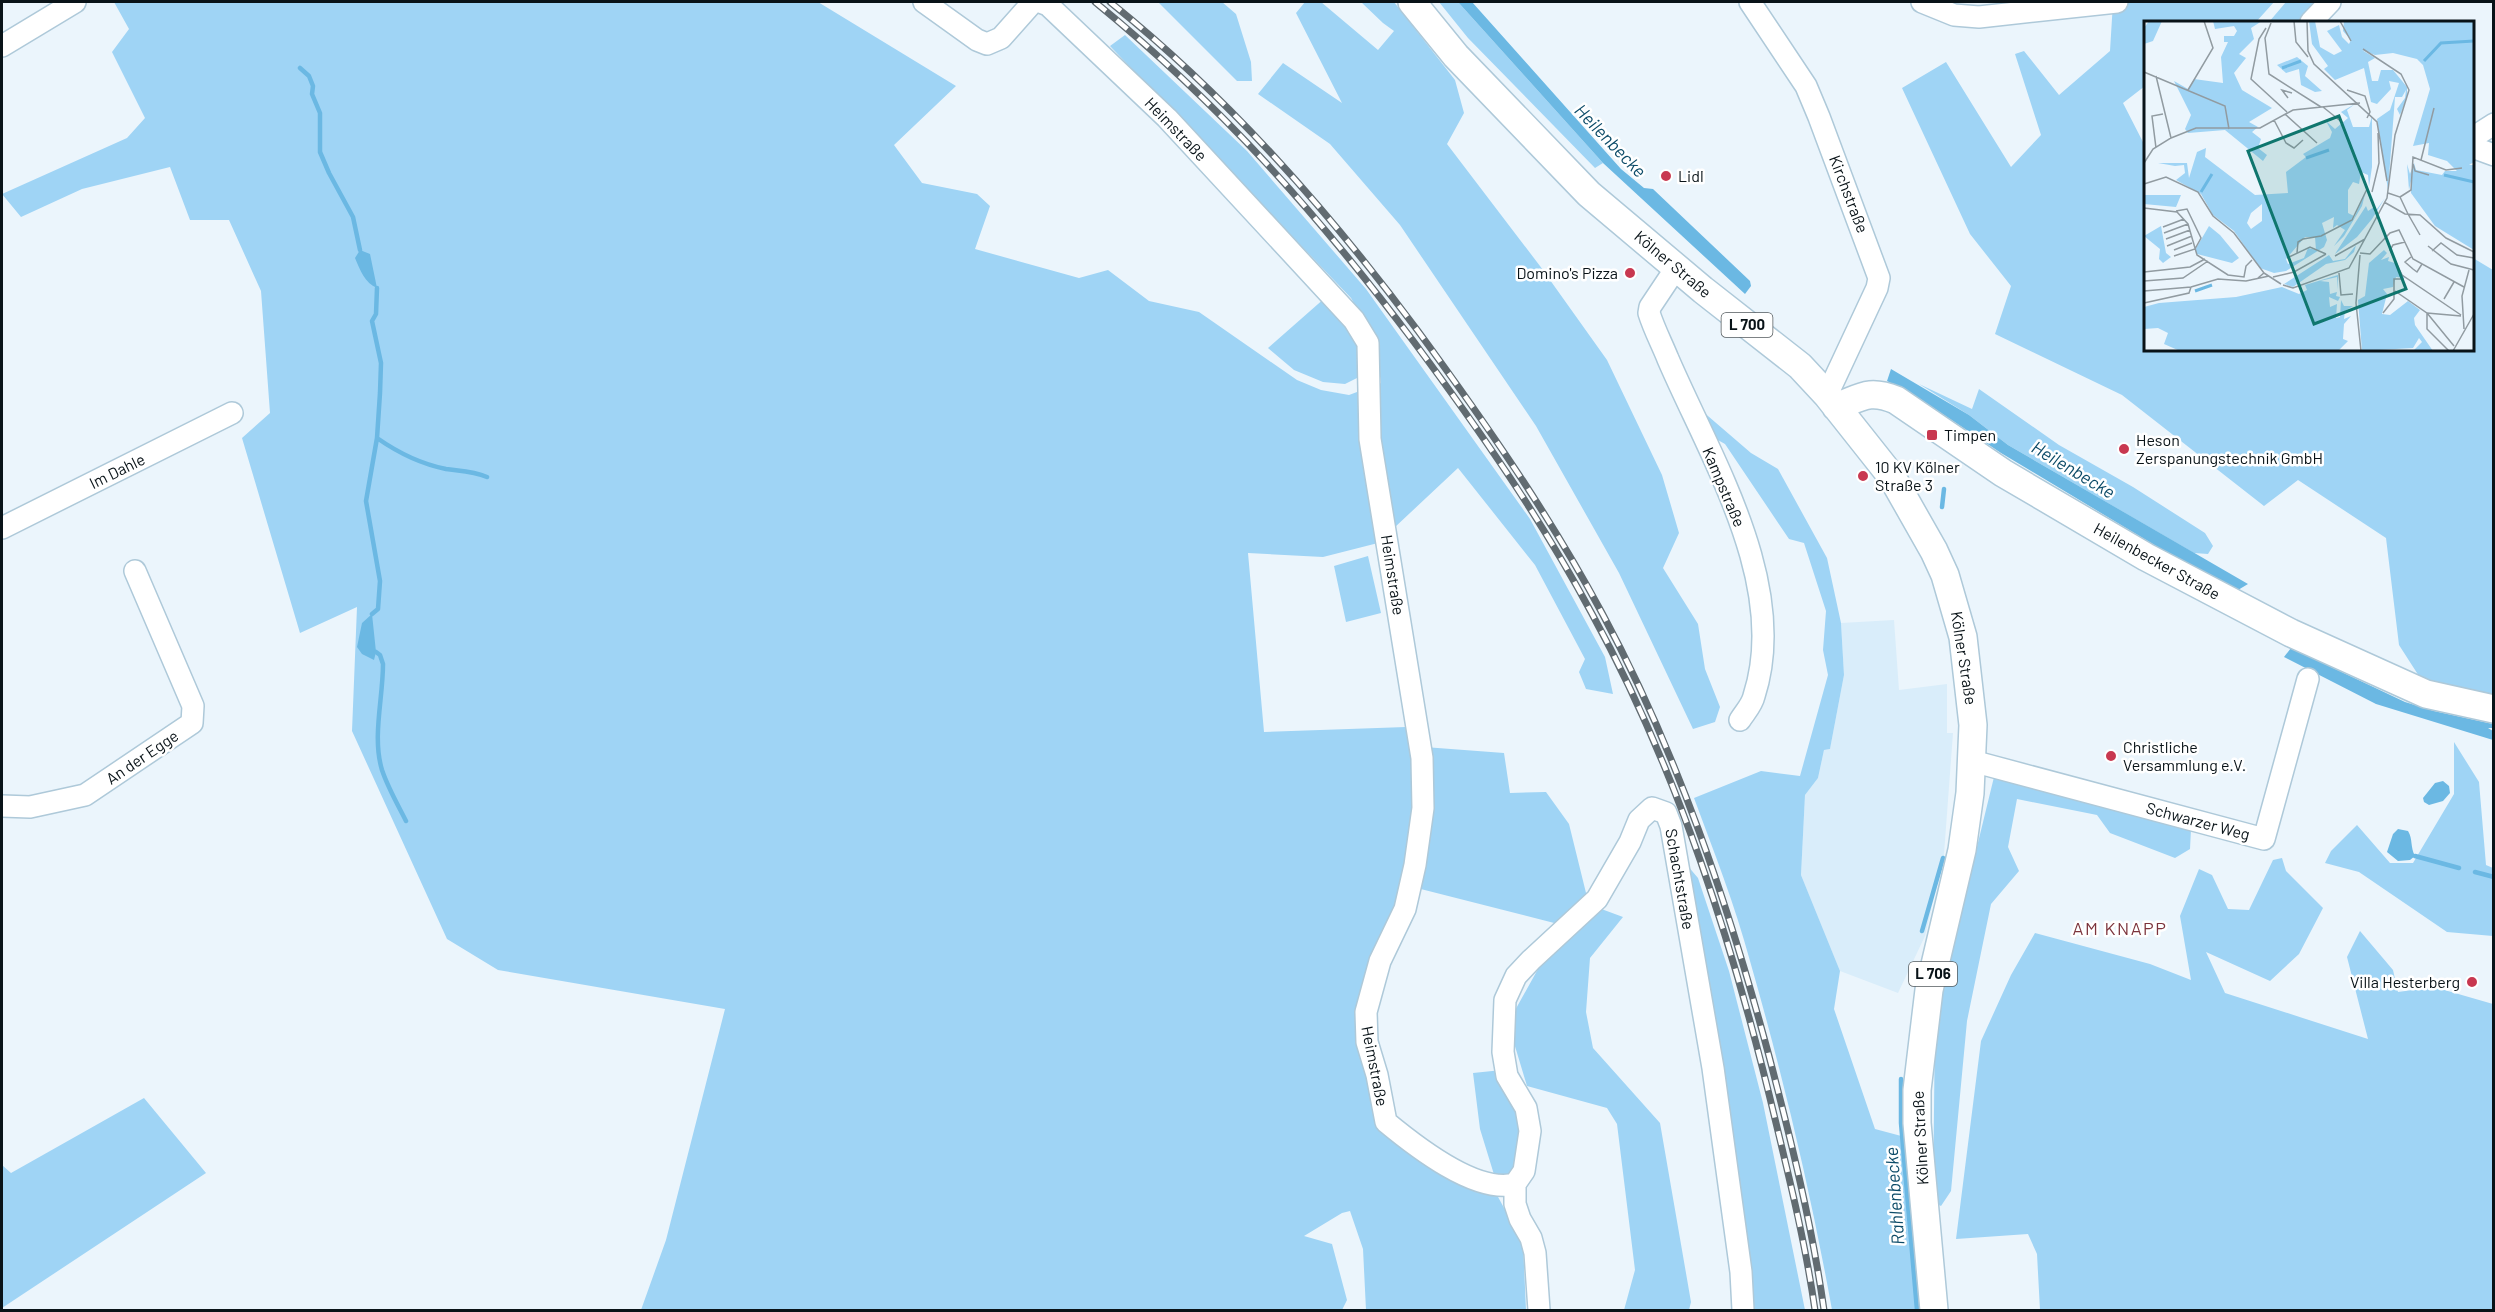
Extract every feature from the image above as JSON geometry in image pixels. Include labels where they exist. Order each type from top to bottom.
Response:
[{"type":"main road","name":"Kölner Straße","points":[[1412,2],[1456,56],[1589,194],[1676,268],[1800,366],[1892,477],[1945,575],[1955,604],[1966,658],[1973,714],[1972,761],[1962,850],[1929,990],[1917,1079],[1917,1123],[1934,1311]]},
{"type":"main road","name":"Heilenbecker Straße","points":[[1831,401],[1870,394],[1880,394],[1896,400],[2003,472],[2127,546],[2291,633],[2426,694],[2493,709]]},
{"type":"street","points":[[2,46],[75,2]]},
{"type":"street","points":[[924,2],[976,40],[987,44],[1002,38],[1033,2]]},
{"type":"street","name":"Heimstraße","points":[[1040,2],[1048,5],[1167,118],[1354,320],[1368,343],[1370,439],[1422,758],[1423,808],[1405,909],[1380,962],[1366,1012],[1367,1042],[1377,1075],[1386,1122],[1439,1162],[1494,1185],[1505,1187],[1515,1184]]},
{"type":"street","name":"Kirchstraße","points":[[1750,2],[1806,86],[1879,278],[1831,401]]},
{"type":"street","points":[[1922,2],[1954,15],[1979,17],[2117,2]]},
{"type":"street","points":[[2312,21],[2330,2]]},
{"type":"street","points":[[2474,137],[2493,124]]},
{"type":"street","points":[[2474,148],[2493,155]]},
{"type":"street","name":"Kampstraße","points":[[1676,268],[1650,307],[1649,313],[1731,498],[1745,537],[1761,607],[1764,638],[1761,664],[1754,699],[1740,720]]},
{"type":"street","name":"Im Dahle","points":[[2,528],[232,413]]},
{"type":"street","name":"An der Egge","points":[[2,806],[30,807],[85,795],[192,723],[194,706],[135,571]]},
{"type":"street","name":"Schwarzer Weg","points":[[1972,761],[2264,839],[2308,679]]},
{"type":"street","name":"Schachtstraße","points":[[1539,1311],[1535,1253],[1531,1238],[1520,1219],[1515,1203],[1515,1184],[1524,1172],[1530,1131],[1526,1108],[1512,1088],[1504,1060],[1505,1000],[1516,976],[1597,899],[1630,842],[1639,820],[1652,808],[1666,813],[1671,826],[1713,1068],[1741,1272],[1743,1311]]},
{"type":"shaded area","points":[[114,2],[818,2],[956,86],[894,145],[922,183],[977,194],[990,206],[975,249],[1079,278],[1108,270],[1149,301],[1199,312],[1297,380],[1321,390],[1349,395],[1381,383],[1374,337],[1351,298],[1110,46],[1125,35],[1247,151],[1366,289],[1530,519],[1605,657],[1613,694],[1586,689],[1579,672],[1585,659],[1535,565],[1458,468],[1378,543],[1323,557],[1248,553],[1264,732],[1406,727],[1411,746],[1504,753],[1510,793],[1546,792],[1569,824],[1588,901],[1562,925],[1405,885],[1361,1012],[1383,1126],[1497,1195],[1523,1243],[1526,1310],[1366,1310],[1363,1249],[1350,1211],[1342,1213],[1304,1236],[1332,1244],[1347,1300],[1342,1310],[641,1310],[666,1240],[725,1009],[498,970],[447,939],[352,731],[357,607],[300,633],[242,438],[270,413],[261,291],[229,220],[190,220],[170,167],[82,189],[21,217],[2,194],[127,138],[145,118],[112,52],[129,29]]},
{"type":"shaded area","points":[[1158,2],[1222,2],[1236,14],[1251,62],[1252,81],[1237,81]]},
{"type":"shaded area","points":[[1305,2],[1321,2],[1378,50],[1394,31],[1361,2],[1394,2],[1455,80],[1464,113],[1447,144],[1540,266],[1607,360],[1662,475],[1679,533],[1663,568],[1698,624],[1705,669],[1720,707],[1715,722],[1693,729],[1619,573],[1536,426],[1400,225],[1330,144],[1258,94],[1283,63],[1342,103],[1296,13]]},
{"type":"shaded area","points":[[1439,2],[1458,2],[1603,163],[1595,168],[1468,38]]},
{"type":"shaded area","points":[[1458,2],[1472,2],[1621,169],[1644,188],[1653,189],[1750,281],[1751,286],[1745,294],[1603,163]]},
{"type":"shaded area","points":[[2113,2],[2274,2],[2257,21],[2144,21],[2144,87],[2123,103],[2144,144],[2144,351],[2474,351],[2474,259],[2493,270],[2493,699],[2426,687],[2399,645],[2386,538],[2298,480],[2264,506],[2122,395],[1995,334],[2011,286],[1970,234],[1902,88],[1946,62],[2011,167],[2041,135],[2015,54],[2024,51],[2059,95],[2110,51]]},
{"type":"shaded area","points":[[2286,2],[2335,2],[2317,21],[2270,21]]},
{"type":"shaded area","points":[[360,250],[370,254],[377,288],[366,279],[359,267],[355,258]]},
{"type":"shaded area","points":[[1326,297],[1360,341],[1363,362],[1357,378],[1345,384],[1323,382],[1294,370],[1268,348]]},
{"type":"shaded area","points":[[1891,369],[1969,415],[2008,445],[2248,584],[2238,590],[2171,555],[2001,453],[1920,399],[1887,381]]},
{"type":"shaded area","points":[[1919,384],[1972,409],[1979,389],[2059,445],[2133,487],[2205,533],[2213,546],[2208,554],[2194,553],[2008,445],[1969,415]]},
{"type":"shaded area","points":[[1701,410],[1751,453],[1778,469],[1827,558],[1841,623],[1844,675],[1830,749],[1824,750],[1818,778],[1805,795],[1801,875],[1840,971],[1834,1009],[1875,1129],[1905,1137],[1922,1310],[1832,1310],[1806,1178],[1762,1004],[1738,920],[1694,798],[1761,771],[1800,776],[1828,675],[1823,650],[1826,611],[1804,543],[1789,539],[1725,444],[1716,439]]},
{"type":"shaded area","points":[[1368,556],[1381,613],[1346,622],[1334,566]]},
{"type":"shaded area","points":[[372,614],[376,652],[374,660],[362,654],[357,647],[362,623]]},
{"type":"shaded area","points":[[1894,620],[1899,690],[1947,684],[1947,733],[1953,733],[1944,854],[1925,936],[1898,993],[1840,971],[1801,875],[1805,795],[1818,778],[1824,750],[1830,749],[1844,675],[1841,623]]},
{"type":"shaded area","points":[[2291,648],[2405,702],[2493,724],[2493,728],[2488,728],[2493,731],[2493,740],[2376,704],[2284,657]]},
{"type":"shaded area","points":[[2454,742],[2479,782],[2486,865],[2493,868],[2493,936],[2447,932],[2359,872],[2325,863],[2331,851],[2357,825],[2390,863],[2413,863],[2454,794]]},
{"type":"shaded area","points":[[1994,777],[2191,829],[2190,849],[2175,858],[2110,833],[2097,815],[2017,799],[2008,847],[2019,871],[1991,904],[1967,1021],[1951,1191],[1941,1206],[1933,1202],[1935,1019]]},
{"type":"shaded area","points":[[2443,781],[2449,786],[2450,793],[2443,801],[2429,805],[2424,802],[2423,798],[2435,783]]},
{"type":"shaded area","points":[[2398,829],[2408,831],[2410,834],[2415,856],[2410,860],[2398,861],[2387,852],[2393,834]]},
{"type":"shaded area","points":[[2282,858],[2286,871],[2323,908],[2299,954],[2270,981],[2206,952],[2225,993],[2368,1039],[2347,957],[2360,931],[2393,970],[2398,992],[2434,987],[2493,1004],[2493,1310],[2040,1310],[2037,1254],[2028,1234],[1956,1239],[1981,1041],[2011,975],[2035,933],[2150,964],[2191,980],[2180,916],[2199,869],[2212,875],[2228,909],[2249,910],[2273,860]]},
{"type":"shaded area","points":[[1687,865],[1698,878],[1729,971],[1763,1103],[1805,1310],[1749,1310]]},
{"type":"shaded area","points":[[1596,907],[1623,917],[1590,958],[1586,1012],[1593,1048],[1660,1123],[1691,1302],[1689,1310],[1624,1310],[1635,1270],[1617,1124],[1607,1108],[1527,1086],[1508,1023],[1543,960]]},
{"type":"shaded area","points":[[1502,1070],[1521,1116],[1517,1167],[1504,1179],[1496,1181],[1480,1129],[1473,1073]]},
{"type":"shaded area","points":[[144,1098],[206,1173],[2,1308],[2,1165],[11,1173]]},
{"type":"waterway","points":[[300,68],[309,76],[313,86],[312,94],[320,113],[320,152],[353,217],[360,250]]},
{"type":"waterway","points":[[372,614],[378,609],[380,581],[366,501],[377,438],[380,393],[381,363],[372,321],[376,314],[377,288]]},
{"type":"waterway","points":[[377,438],[418,461],[487,477]]},
{"type":"waterway","points":[[1942,507],[1944,489]]},
{"type":"waterway","points":[[376,652],[380,655],[383,664],[378,731],[379,757],[387,783],[406,821]]},
{"type":"waterway","points":[[2415,856],[2459,868]]},
{"type":"waterway","points":[[1922,931],[1943,858]]},
{"type":"waterway","points":[[2475,872],[2494,877]]},
{"type":"waterway","name":"Rahlenbecke","points":[[1901,1079],[1901,1123],[1917,1310]]},
{"type":"railway","points":[[1095,2],[1184,80],[1225,120],[1341,249],[1414,342],[1485,440],[1551,542],[1591,612],[1651,734],[1677,797],[1722,925],[1760,1057],[1793,1193],[1815,1310]]},
{"type":"railway","points":[[1110,2],[1195,76],[1235,116],[1312,198],[1348,241],[1418,331],[1491,434],[1538,504],[1582,576],[1654,719],[1718,885],[1753,999],[1793,1151],[1824,1310]]},
{"type":"place","name":"Lidl","points":[[1666,176]]},
{"type":"place","name":"Domino's Pizza","points":[[1630,273]]},
{"type":"place","name":"Timpen","points":[[1932,435]]},
{"type":"place","name":"Heson Zerspanungstechnik GmbH","points":[[2124,449]]},
{"type":"place","name":"10 KV Kölner Straße 3","points":[[1863,476]]},
{"type":"place","name":"Christliche Versammlung e.V.","points":[[2111,756]]},
{"type":"place","name":"Villa Hesterberg","points":[[2472,982]]},
{"type":"district","name":"AM KNAPP","points":[[2120,929]]},
{"type":"water label","name":"Heilenbecke","points":[[1610,141]]},
{"type":"water label","name":"Heilenbecke","points":[[2073,470]]}]
